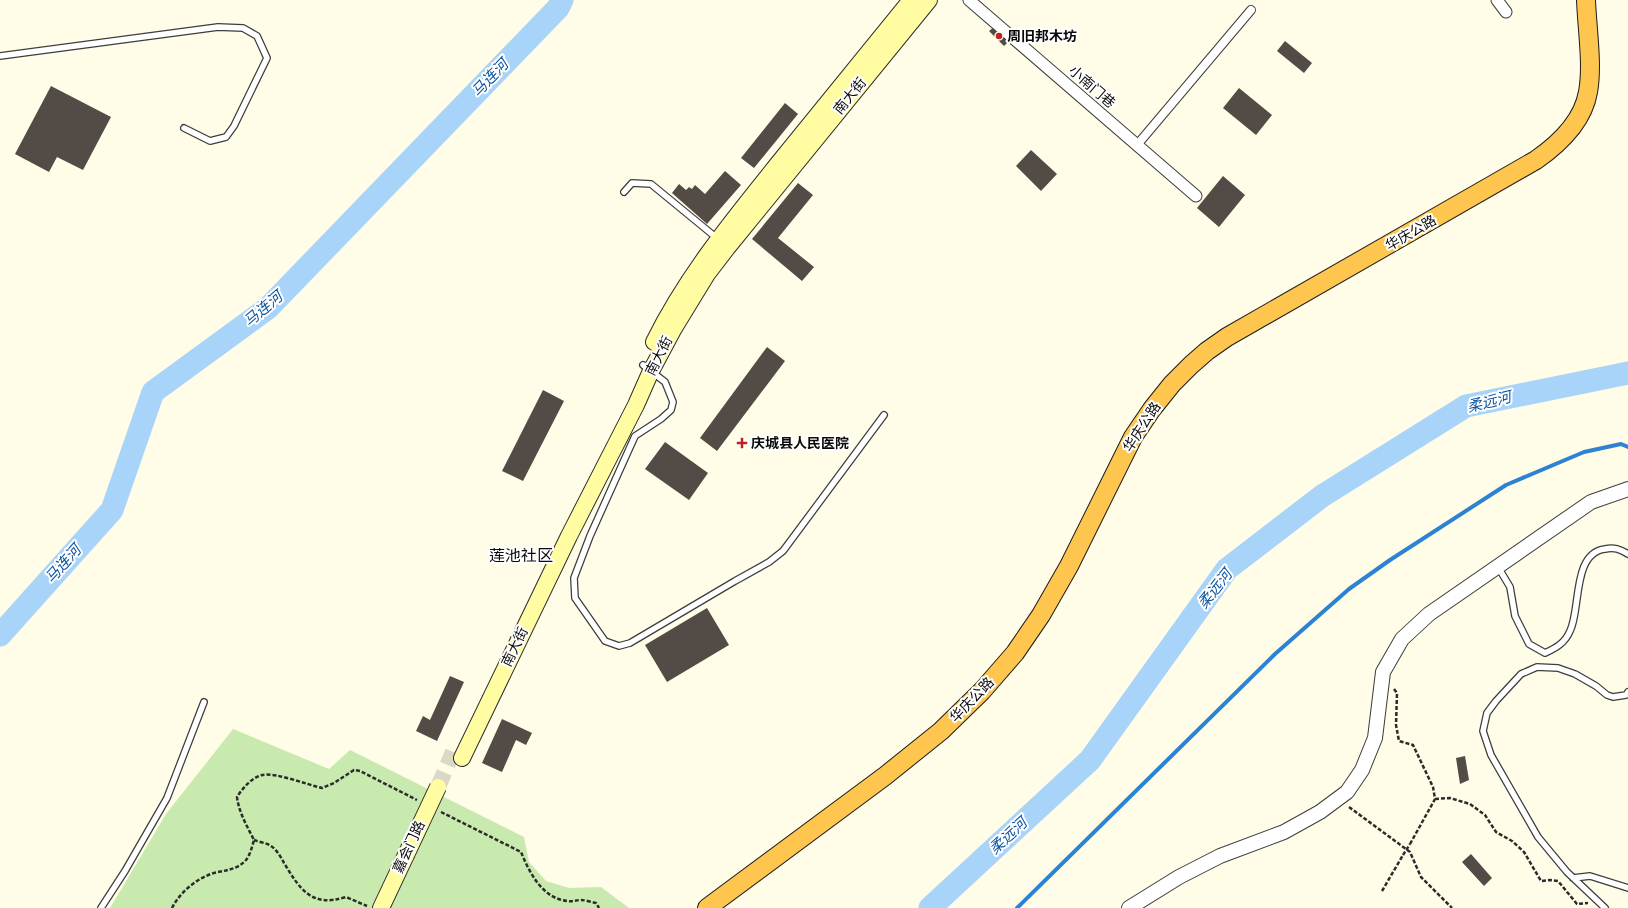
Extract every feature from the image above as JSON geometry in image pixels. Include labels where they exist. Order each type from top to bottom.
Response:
[{"type":"highway","name":"华庆公路","points":[[707,908],[885,776],[941,731],[982,691],[1015,653],[1041,615],[1069,566],[1133,437],[1152,408],[1172,384],[1191,365],[1207,351],[1227,338],[1536,160],[1551,149],[1564,136],[1582,108],[1588,92],[1590,68],[1586,0]]},
{"type":"highway","name":"华庆公路","points":[[718,908],[890,781],[946,735],[987,695],[1020,657],[1047,618],[1075,569],[1138,441],[1176,390],[1196,370],[1211,357],[1230,344],[1540,166],[1556,154],[1569,141],[1589,109],[1594,92],[1596,67],[1592,0]]},
{"type":"main road","name":"南大街","points":[[647,368],[664,322],[686,285],[718,239],[910,0]]},
{"type":"main road","name":"南大街","points":[[457,755],[562,529],[647,368],[674,328],[707,274],[929,0]]},
{"type":"main road","name":"嘉会门路","points":[[391,908],[410,857],[442,788]]},
{"type":"main road","name":"嘉会门路","points":[[374,907],[410,857]]},
{"type":"street","name":"小南门巷","points":[[969,0],[1196,196]]},
{"type":"street","points":[[1497,0],[1506,12]]},
{"type":"street","points":[[1137,145],[1251,10]]},
{"type":"street","points":[[1129,908],[1179,877],[1220,856],[1284,832],[1320,812],[1348,792],[1362,770],[1375,738],[1383,672],[1402,639],[1429,614],[1591,502],[1628,489]]},
{"type":"lane","points":[[0,56],[218,27],[243,28],[257,36],[267,58],[234,126],[226,137],[210,141],[184,128]]},
{"type":"lane","points":[[624,192],[632,183],[651,184],[718,239]]},
{"type":"lane","points":[[647,368],[666,382],[673,402],[671,410],[661,419],[635,436],[590,536],[574,578],[575,598],[584,612],[605,641],[619,646],[630,643],[769,562],[783,551],[884,415]]},
{"type":"lane","points":[[1498,567],[1510,587],[1515,616],[1529,644],[1545,653],[1563,642],[1571,630],[1580,579],[1586,562],[1592,553],[1611,548],[1621,549],[1628,554]]},
{"type":"lane","points":[[1604,908],[1573,878],[1538,837],[1488,749],[1483,731],[1485,721],[1491,707],[1514,680],[1527,670],[1537,667],[1558,668],[1575,674],[1596,686],[1607,695],[1613,697],[1627,694]]},
{"type":"lane","points":[[101,908],[125,871],[167,798],[204,702]]},
{"type":"lane","points":[[1573,878],[1590,876],[1628,888]]},
{"type":"path","points":[[1382,892],[1435,799],[1433,787],[1413,745],[1399,741],[1396,725],[1397,693],[1383,672]]},
{"type":"path","points":[[374,907],[346,897],[335,902],[325,902],[311,898],[299,887],[279,854],[271,845],[254,840],[240,812],[237,797],[249,782],[261,775],[272,775],[322,788],[354,770],[360,771],[424,803]]},
{"type":"path","points":[[1435,799],[1450,798],[1470,804],[1485,815],[1496,832],[1512,841],[1524,852],[1541,881],[1558,881],[1578,904],[1596,901]]},
{"type":"path","points":[[1338,799],[1410,852],[1421,877],[1452,908]]},
{"type":"path","points":[[438,810],[521,852],[532,875],[540,886],[554,898],[570,901],[588,901],[596,903],[598,908]]},
{"type":"path","points":[[172,908],[177,898],[188,887],[208,875],[230,870],[246,860],[254,840]]},
{"type":"green space","points":[[233,729],[329,769],[350,750],[524,837],[529,862],[546,881],[569,888],[601,887],[629,908],[110,908],[166,814]]},
{"type":"building","name":"周旧邦木坊","points":[[994,27],[1009,41],[1004,46],[989,31]]},
{"type":"building","points":[[1285,41],[1312,63],[1304,73],[1277,51]]},
{"type":"building","points":[[51,86],[111,117],[83,170],[57,157],[49,172],[15,154]]},
{"type":"building","points":[[1239,88],[1272,115],[1256,135],[1223,108]]},
{"type":"building","points":[[785,103],[798,114],[754,168],[741,158]]},
{"type":"building","points":[[1031,150],[1057,174],[1041,191],[1016,166]]},
{"type":"building","points":[[725,171],[741,185],[707,224],[672,193],[679,184],[686,190],[689,187],[692,189],[695,185],[705,194]]},
{"type":"building","points":[[1223,176],[1245,195],[1219,227],[1197,208]]},
{"type":"building","points":[[798,183],[813,195],[778,238],[814,267],[802,281],[752,239]]},
{"type":"building","points":[[767,347],[785,361],[717,451],[700,438]]},
{"type":"building","points":[[543,390],[564,401],[523,481],[502,471]]},
{"type":"building","points":[[665,442],[708,473],[689,500],[645,469]]},
{"type":"building","points":[[707,608],[729,645],[667,682],[645,645]]},
{"type":"building","points":[[450,676],[464,682],[437,741],[416,731],[423,716],[430,720]]},
{"type":"building","points":[[502,719],[532,733],[526,745],[516,740],[502,772],[482,763]]},
{"type":"building","points":[[1465,756],[1469,780],[1460,784],[1456,758]]},
{"type":"building","points":[[1471,854],[1492,878],[1484,886],[1462,862]]},
{"type":"waterway","name":"马连河","points":[[0,635],[112,510],[153,392],[268,308],[558,8],[562,0]]},
{"type":"waterway","name":"柔远河","points":[[930,908],[1090,760],[1227,569],[1322,496],[1466,406],[1628,373]]},
{"type":"waterway","points":[[1017,908],[1275,654],[1349,589],[1390,560],[1506,485],[1584,452],[1621,444],[1628,447]]},
{"type":"tunnel","points":[[438,787],[453,752]]},
{"type":"place","name":"周旧邦木坊","points":[[999,36]]},
{"type":"place","name":"庆城县人民医院","points":[[742,443]]},
{"type":"district","name":"莲池社区","points":[[521,555]]}]
